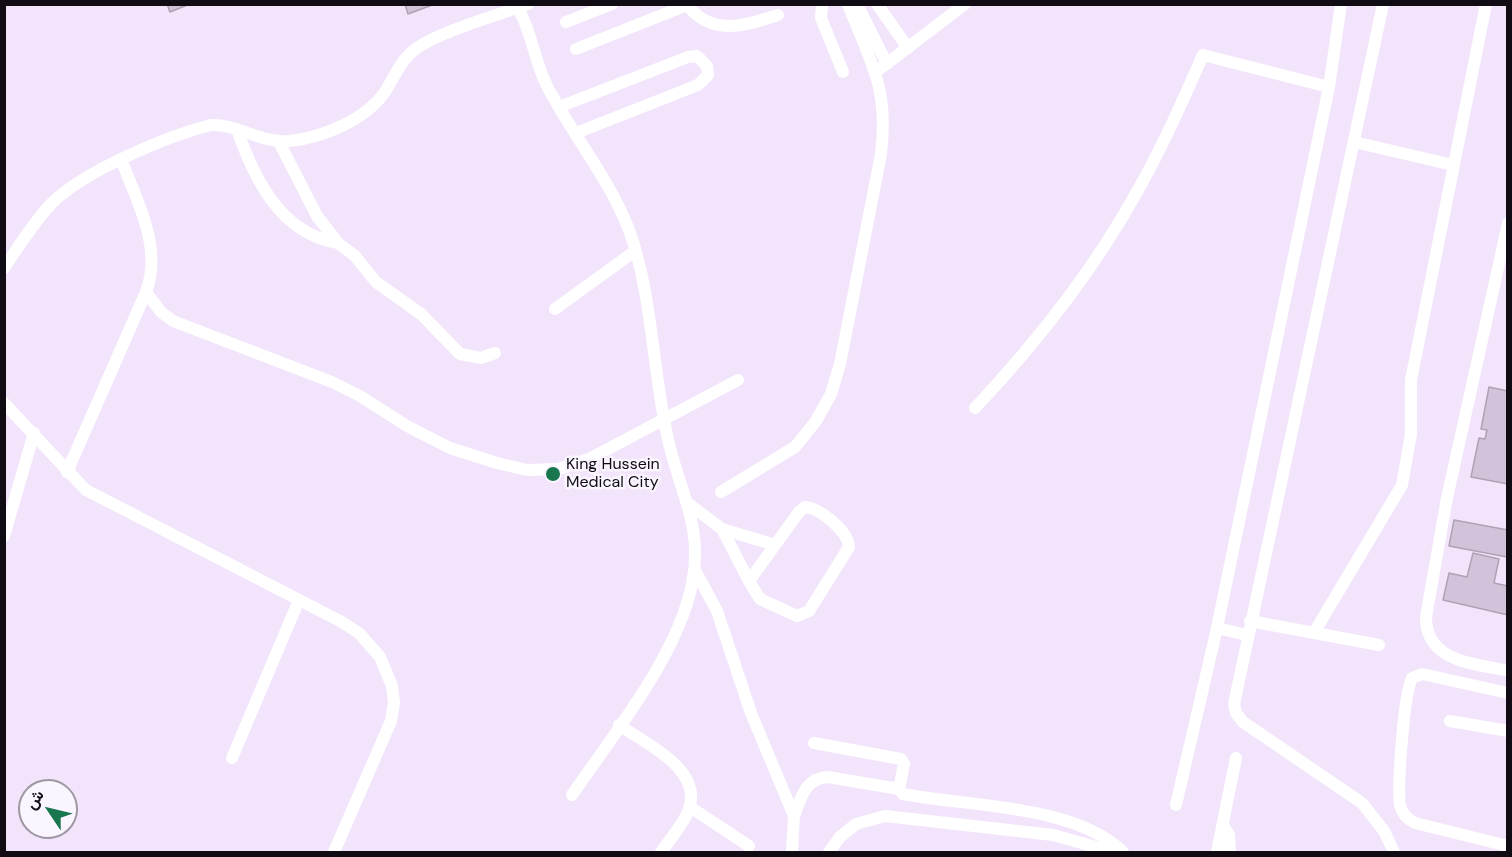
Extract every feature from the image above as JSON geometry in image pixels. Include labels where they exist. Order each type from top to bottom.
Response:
[{"type":"street","points":[[566,22],[612,4]]},
{"type":"street","points":[[822,4],[821,18],[843,72]]},
{"type":"street","points":[[848,4],[882,68]]},
{"type":"street","points":[[721,492],[795,447],[816,422],[831,394],[840,364],[881,154],[882,68],[857,4]]},
{"type":"street","points":[[878,4],[908,48]]},
{"type":"street","points":[[882,68],[965,4]]},
{"type":"street","points":[[1176,805],[1217,628],[1329,87],[1341,4]]},
{"type":"street","points":[[1383,4],[1234,698],[1239,718],[1362,803],[1384,831],[1394,852]]},
{"type":"street","points":[[1315,631],[1402,485],[1411,434],[1411,380],[1486,4]]},
{"type":"street","points":[[576,49],[689,5],[704,21],[726,27],[743,26],[778,15]]},
{"type":"street","points":[[4,268],[51,204],[82,180],[121,159],[202,127],[220,124],[257,138],[279,142],[311,136],[354,120],[380,98],[403,62],[417,48],[523,6],[543,76],[559,106],[610,187],[635,252],[663,418],[673,460],[689,504],[695,535],[695,570],[689,598],[675,637],[572,795]]},
{"type":"street","points":[[975,408],[1050,324],[1096,260],[1153,163],[1203,55],[1329,87]]},
{"type":"street","points":[[559,106],[688,57],[697,56],[707,66],[708,75],[698,85],[576,134]]},
{"type":"street","points":[[237,129],[253,170],[285,217],[315,238],[338,243]]},
{"type":"street","points":[[279,142],[308,202],[338,243],[355,256],[384,289],[430,321],[453,350],[474,358],[495,353]]},
{"type":"street","points":[[1354,142],[1453,165]]},
{"type":"street","points":[[67,472],[146,292],[152,272],[153,251],[121,159]]},
{"type":"street","points":[[1508,223],[1448,498],[1426,627],[1433,645],[1449,657],[1508,671]]},
{"type":"street","points":[[555,309],[635,252]]},
{"type":"street","points":[[146,292],[155,306],[173,321],[332,382],[428,438],[473,456],[512,468],[543,471],[575,465],[738,380]]},
{"type":"street","points":[[4,403],[34,433],[67,472],[97,496],[350,626],[367,640],[380,657],[394,694],[391,721],[334,852]]},
{"type":"street","points":[[4,536],[34,433]]},
{"type":"street","points":[[689,504],[722,529],[775,545]]},
{"type":"street","points":[[722,529],[749,581],[760,599],[793,615],[801,616],[811,608],[849,547],[846,535],[808,507],[799,512],[749,581]]},
{"type":"street","points":[[695,570],[717,611],[751,713],[794,816]]},
{"type":"street","points":[[232,758],[299,600]]},
{"type":"street","points":[[1250,621],[1315,631],[1379,645]]},
{"type":"street","points":[[1217,628],[1247,635]]},
{"type":"street","points":[[1508,693],[1422,674],[1412,678],[1402,748],[1400,799],[1402,811],[1414,823],[1508,846]]},
{"type":"street","points":[[1450,721],[1508,731]]},
{"type":"street","points":[[619,725],[682,771],[690,786],[690,807],[661,852]]},
{"type":"street","points":[[814,743],[901,759],[904,764],[899,789]]},
{"type":"street","points":[[1217,852],[1236,759]]},
{"type":"street","points":[[792,852],[794,816],[804,790],[817,779],[828,777],[899,789],[905,795],[1064,819],[1094,831],[1123,852]]},
{"type":"street","points":[[690,807],[749,846]]},
{"type":"street","points":[[830,852],[840,837],[856,824],[885,816],[1053,835],[1114,852]]},
{"type":"street","points":[[1224,826],[1230,836],[1230,852]]},
{"type":"street","points":[[830,852],[839,852]]},
{"type":"building","points":[[167,4],[190,4],[170,12]]},
{"type":"building","points":[[405,4],[435,4],[408,14]]},
{"type":"building","points":[[1489,387],[1508,391],[1508,484],[1471,477],[1479,438],[1485,439],[1487,430],[1481,429]]},
{"type":"building","points":[[1454,520],[1508,530],[1507,557],[1449,546]]},
{"type":"building","points":[[1473,553],[1499,559],[1494,583],[1508,586],[1508,615],[1443,600],[1449,573],[1467,577]]},
{"type":"place","name":"King Hussein Medical City","points":[[553,474]]}]
